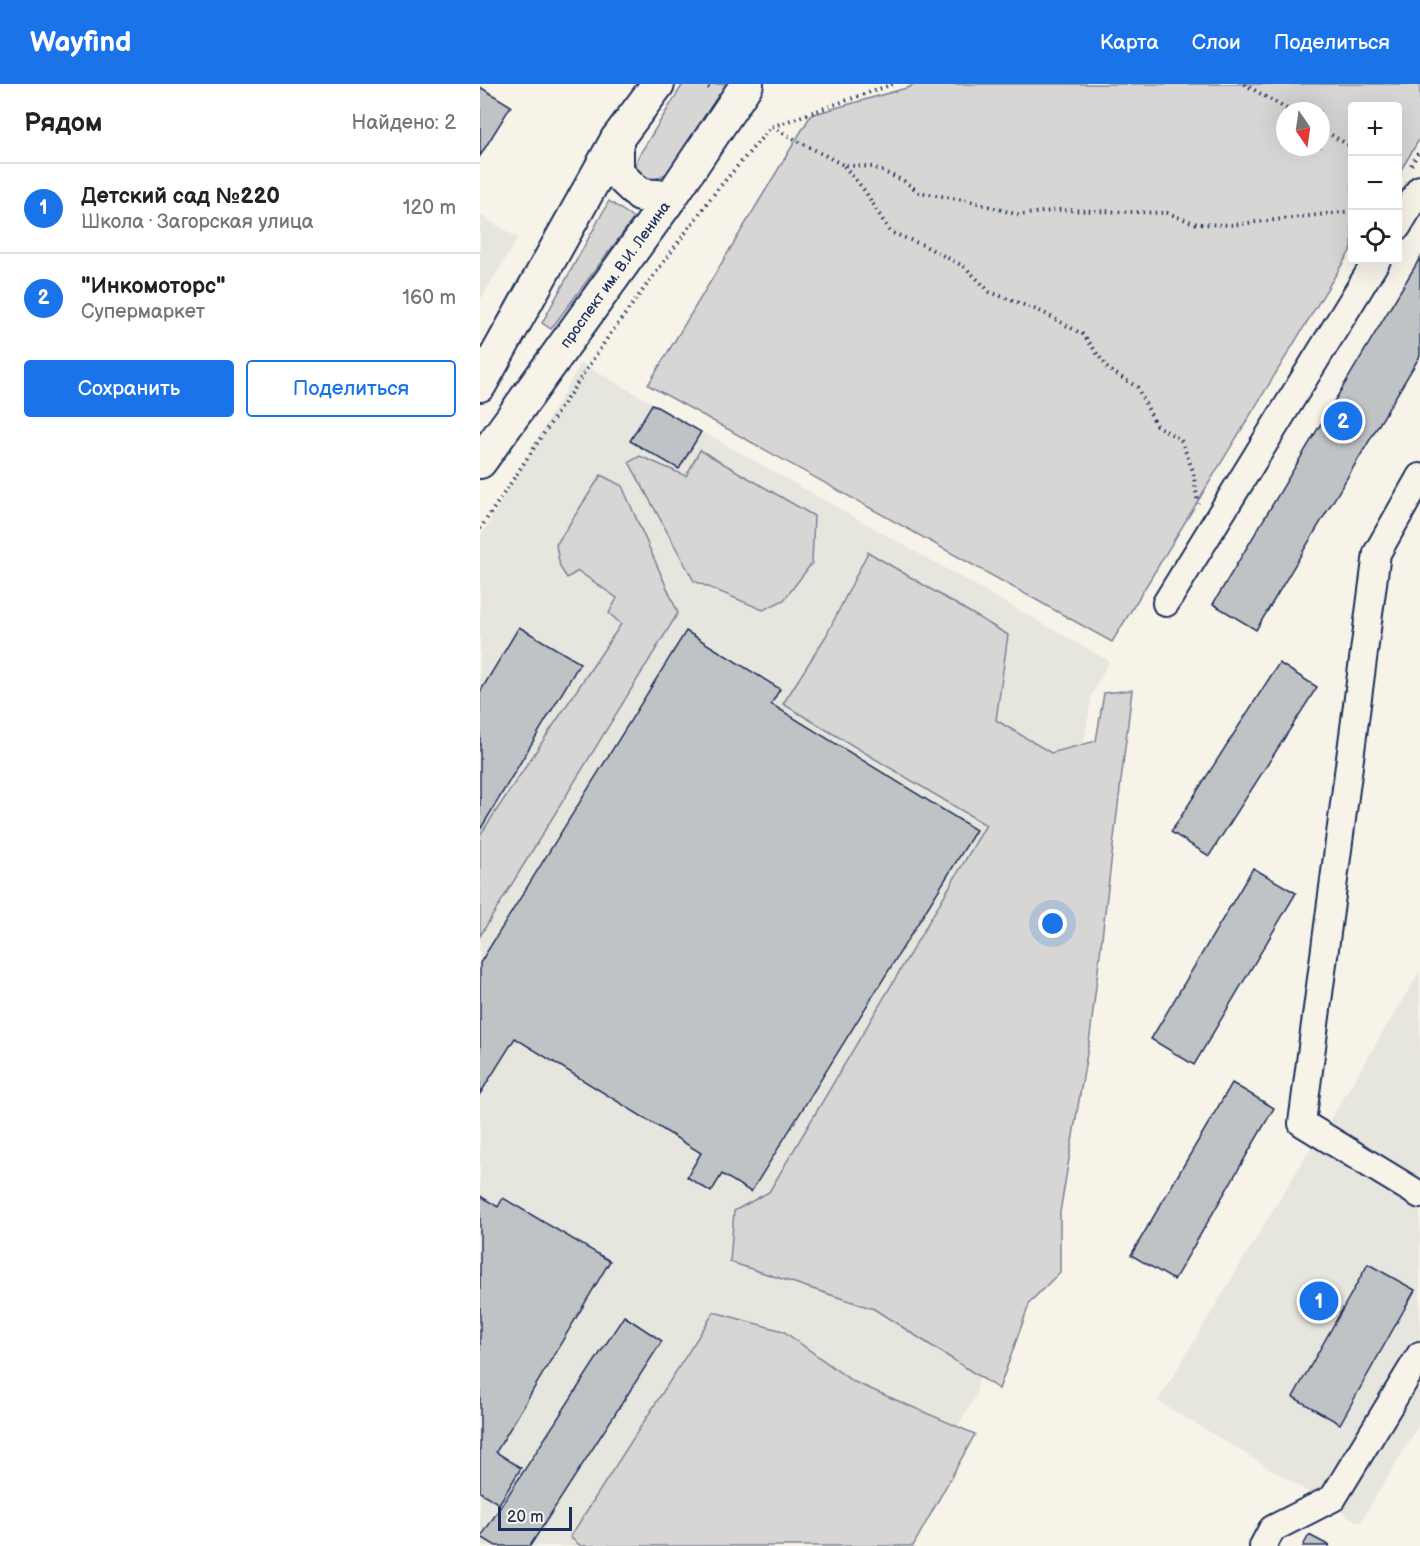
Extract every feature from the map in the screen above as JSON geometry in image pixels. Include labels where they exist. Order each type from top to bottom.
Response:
[{"type":"main road","points":[[480,385],[617,140],[658,84]]},
{"type":"main road","name":"проспект им. В.И. Ленина","points":[[480,462],[670,197],[747,84]]},
{"type":"main road","points":[[617,140],[617,173],[640,195],[670,197]]},
{"type":"street","points":[[1402,219],[1420,189]]},
{"type":"street","points":[[1167,603],[1375,264]]},
{"type":"street","points":[[1420,477],[1377,553],[1302,1123],[1420,1195]]},
{"type":"street","points":[[1263,1546],[1272,1530],[1333,1498],[1420,1355]]},
{"type":"path","points":[[480,529],[606,340],[717,190],[771,127],[893,84]]},
{"type":"path","points":[[1244,84],[1276,103]]},
{"type":"path","points":[[771,127],[843,165],[866,191],[890,232],[923,245],[966,267],[990,292],[1042,312],[1084,335],[1108,369],[1137,387],[1156,424],[1181,440],[1193,471],[1198,512]]},
{"type":"path","points":[[1330,134],[1348,144]]},
{"type":"path","points":[[843,165],[873,167],[904,180],[919,192],[974,202],[1019,215],[1059,210],[1167,213],[1197,224],[1231,225],[1348,212]]},
{"type":"shaded area","points":[[683,84],[727,84],[667,173],[658,178],[646,179],[634,171],[638,157]]},
{"type":"shaded area","points":[[913,84],[1420,84],[1420,138],[1402,168],[1402,102],[1348,102],[1348,255],[1112,642],[648,385],[811,115],[910,87]]},
{"type":"shaded area","points":[[609,201],[634,218],[551,329],[542,323]]},
{"type":"shaded area","points":[[480,215],[518,238],[480,300]]},
{"type":"shaded area","points":[[581,363],[1109,661],[1092,694],[976,1396],[885,1546],[480,1546],[480,538]]},
{"type":"shaded area","points":[[700,450],[814,516],[812,563],[784,600],[763,610],[694,581],[629,462],[640,456],[686,476]]},
{"type":"shaded area","points":[[601,475],[622,486],[678,613],[480,936],[480,835],[621,624],[609,613],[617,598],[578,571],[567,578],[560,567],[556,545]]},
{"type":"shaded area","points":[[868,552],[1008,635],[996,720],[1051,753],[1096,741],[1104,693],[1132,690],[1090,1036],[1060,1212],[1060,1272],[1030,1302],[999,1389],[874,1309],[730,1262],[734,1211],[769,1192],[986,825],[783,704],[826,636]]},
{"type":"shaded area","points":[[1420,971],[1420,1190],[1323,1132]]},
{"type":"shaded area","points":[[1316,1139],[1420,1202],[1420,1423],[1360,1523],[1158,1401]]},
{"type":"shaded area","points":[[714,1312],[783,1331],[852,1381],[975,1434],[913,1546],[581,1546],[570,1537]]},
{"type":"building","points":[[480,87],[511,106],[480,156]]},
{"type":"building","points":[[1420,258],[1420,356],[1256,630],[1213,604]]},
{"type":"building","points":[[652,404],[701,432],[679,469],[630,441]]},
{"type":"building","points":[[519,627],[580,663],[480,830],[480,692]]},
{"type":"building","points":[[686,631],[780,689],[771,704],[976,830],[751,1192],[722,1174],[711,1192],[687,1177],[701,1153],[515,1038],[480,1094],[480,963]]},
{"type":"building","points":[[1279,663],[1317,687],[1209,856],[1171,832]]},
{"type":"building","points":[[1253,868],[1296,893],[1194,1065],[1151,1039]]},
{"type":"building","points":[[1232,1083],[1274,1108],[1174,1280],[1131,1255]]},
{"type":"building","points":[[480,1196],[498,1207],[503,1198],[610,1261],[496,1452],[521,1468],[499,1504],[480,1492]]},
{"type":"building","points":[[1368,1264],[1415,1290],[1340,1424],[1293,1397]]},
{"type":"building","points":[[624,1316],[662,1341],[530,1546],[496,1546],[481,1537]]},
{"type":"building","points":[[1309,1535],[1330,1546],[1303,1546]]},
{"type":"place","name":"\"Инкомоторс\"","points":[[1343,421]]},
{"type":"place","name":"Детский сад №220","points":[[1319,1301]]}]
